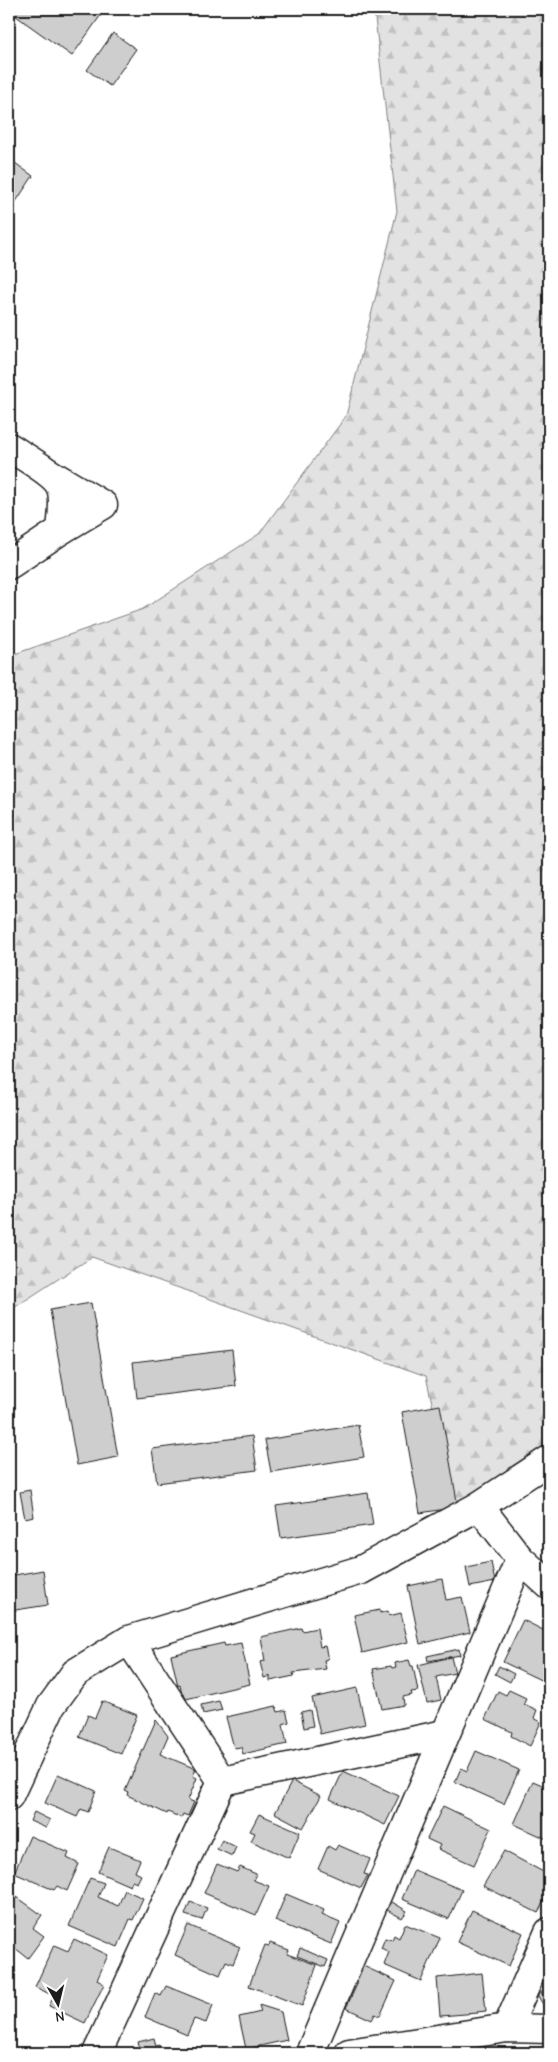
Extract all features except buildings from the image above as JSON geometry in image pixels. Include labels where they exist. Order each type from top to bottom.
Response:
[{"type":"street","points":[[9,447],[43,470],[103,505],[61,530],[9,565]]},
{"type":"street","points":[[43,470],[59,484],[63,505],[61,530]]},
{"type":"street","points":[[9,1796],[51,1706],[75,1673],[129,1640],[360,1570],[479,1506],[549,1460]]},
{"type":"street","points":[[479,1506],[520,1559],[549,1585]]},
{"type":"street","points":[[310,2053],[520,1559]]},
{"type":"street","points":[[129,1640],[222,1782]]},
{"type":"street","points":[[222,1782],[445,1734]]},
{"type":"street","points":[[97,2053],[222,1782]]},
{"type":"street","points":[[506,2028],[549,1932]]},
{"type":"street","points":[[349,2053],[506,2028],[549,2029]]},
{"type":"green space","points":[[374,9],[549,9],[549,1469],[454,1502],[426,1376],[92,1257],[9,1311],[9,656],[143,609],[259,534],[346,416],[397,211]]}]
